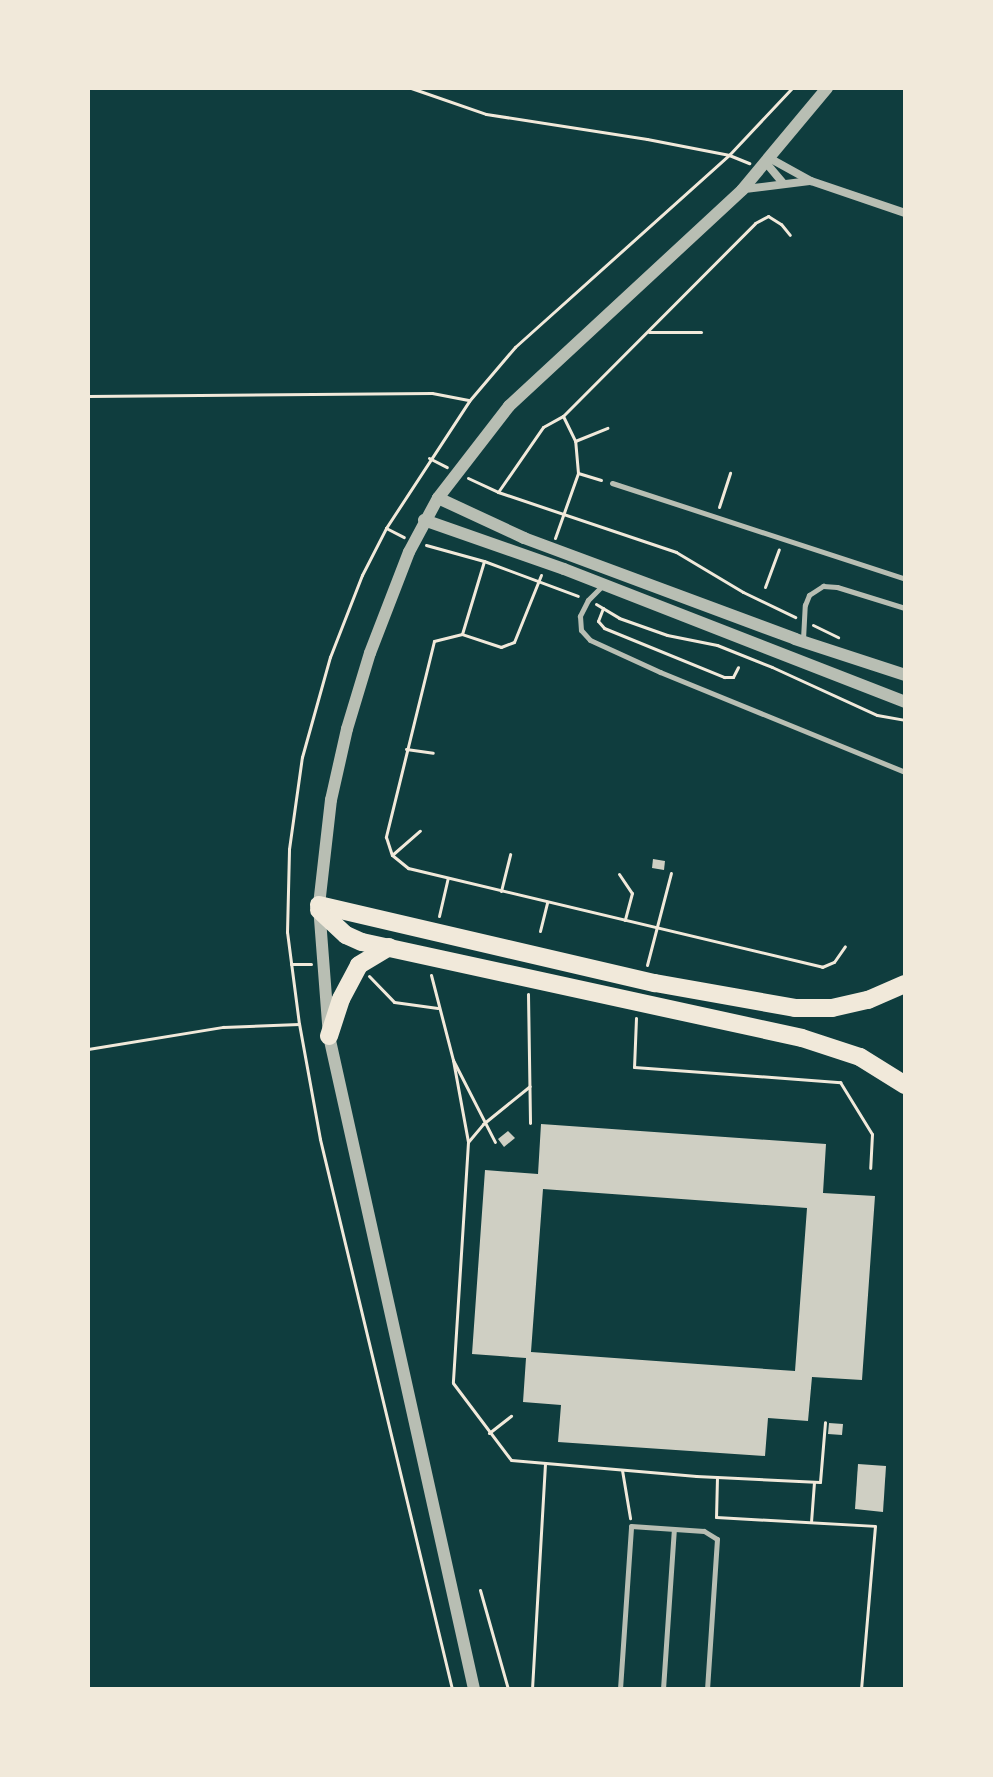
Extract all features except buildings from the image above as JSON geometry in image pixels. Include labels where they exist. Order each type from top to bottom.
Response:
[{"type":"highway","points":[[319,908],[346,935],[802,1038],[860,1057],[905,1085]]},
{"type":"highway","points":[[319,908],[655,983],[795,1008],[832,1008],[868,1000],[905,984]]},
{"type":"highway","points":[[329,1036],[341,999],[359,965],[389,947]]},
{"type":"street","points":[[474,1689],[329,1036],[319,908],[331,800],[347,729],[370,653],[414,541],[456,472],[519,396],[742,190],[766,165],[827,88]]},
{"type":"street","points":[[766,165],[905,213]]},
{"type":"street","points":[[766,165],[783,183]]},
{"type":"street","points":[[742,190],[811,181]]},
{"type":"street","points":[[438,498],[524,538],[803,642],[905,675]]},
{"type":"street","points":[[424,520],[564,569],[905,702]]},
{"type":"lane","points":[[612,483],[905,579]]},
{"type":"lane","points":[[603,585],[588,600],[580,616],[581,630],[590,640],[668,676],[905,772]]},
{"type":"lane","points":[[803,642],[805,605],[809,595],[823,586],[837,587],[905,608]]},
{"type":"lane","points":[[620,1689],[631,1526],[704,1531],[717,1539],[707,1689]]},
{"type":"lane","points":[[663,1689],[674,1529]]},
{"type":"path","points":[[411,88],[513,120],[647,139],[766,165]]},
{"type":"path","points":[[452,1689],[320,1139],[299,1024],[287,932],[289,849],[302,757],[330,657],[386,528],[469,401],[515,347],[729,155],[792,88]]},
{"type":"path","points":[[498,492],[543,427],[563,416],[755,223],[768,216],[781,224],[790,235]]},
{"type":"path","points":[[649,332],[701,332]]},
{"type":"path","points":[[88,396],[432,393],[469,401]]},
{"type":"path","points":[[553,543],[578,473],[575,441],[563,416]]},
{"type":"path","points":[[575,441],[608,428]]},
{"type":"path","points":[[429,458],[498,492],[676,552],[743,592],[843,639]]},
{"type":"path","points":[[578,473],[612,483]]},
{"type":"path","points":[[716,516],[730,473]]},
{"type":"path","points":[[386,528],[414,541],[557,587],[667,635],[717,645],[877,715],[905,720]]},
{"type":"path","points":[[765,587],[783,538]]},
{"type":"path","points":[[462,634],[484,561]]},
{"type":"path","points":[[543,571],[514,642],[501,647],[462,634],[434,641],[386,837],[392,855],[408,868],[822,967],[834,962],[845,946]]},
{"type":"path","points":[[603,608],[598,621],[604,628],[724,677],[733,677],[738,667]]},
{"type":"path","points":[[406,749],[433,753]]},
{"type":"path","points":[[392,855],[420,831]]},
{"type":"path","points":[[501,891],[510,854]]},
{"type":"path","points":[[645,972],[671,873]]},
{"type":"path","points":[[619,874],[632,893],[625,920]]},
{"type":"path","points":[[439,916],[448,878]]},
{"type":"path","points":[[540,931],[547,902]]},
{"type":"path","points":[[430,968],[453,1060],[468,1142],[453,1383],[488,1434],[511,1460],[820,1482],[825,1422]]},
{"type":"path","points":[[373,980],[394,1002],[439,1009]]},
{"type":"path","points":[[528,991],[530,1123]]},
{"type":"path","points":[[637,1014],[634,1067],[840,1082],[872,1134],[870,1168]]},
{"type":"path","points":[[88,1049],[223,1027],[299,1024]]},
{"type":"path","points":[[453,1060],[483,1124],[495,1142]]},
{"type":"path","points":[[468,1142],[483,1124],[530,1086]]},
{"type":"path","points":[[488,1434],[511,1416]]},
{"type":"path","points":[[532,1689],[545,1463]]},
{"type":"path","points":[[622,1470],[631,1526]]},
{"type":"path","points":[[717,1477],[716,1517],[875,1526],[861,1689]]},
{"type":"path","points":[[811,1522],[814,1482]]},
{"type":"path","points":[[480,1590],[508,1689]]}]
